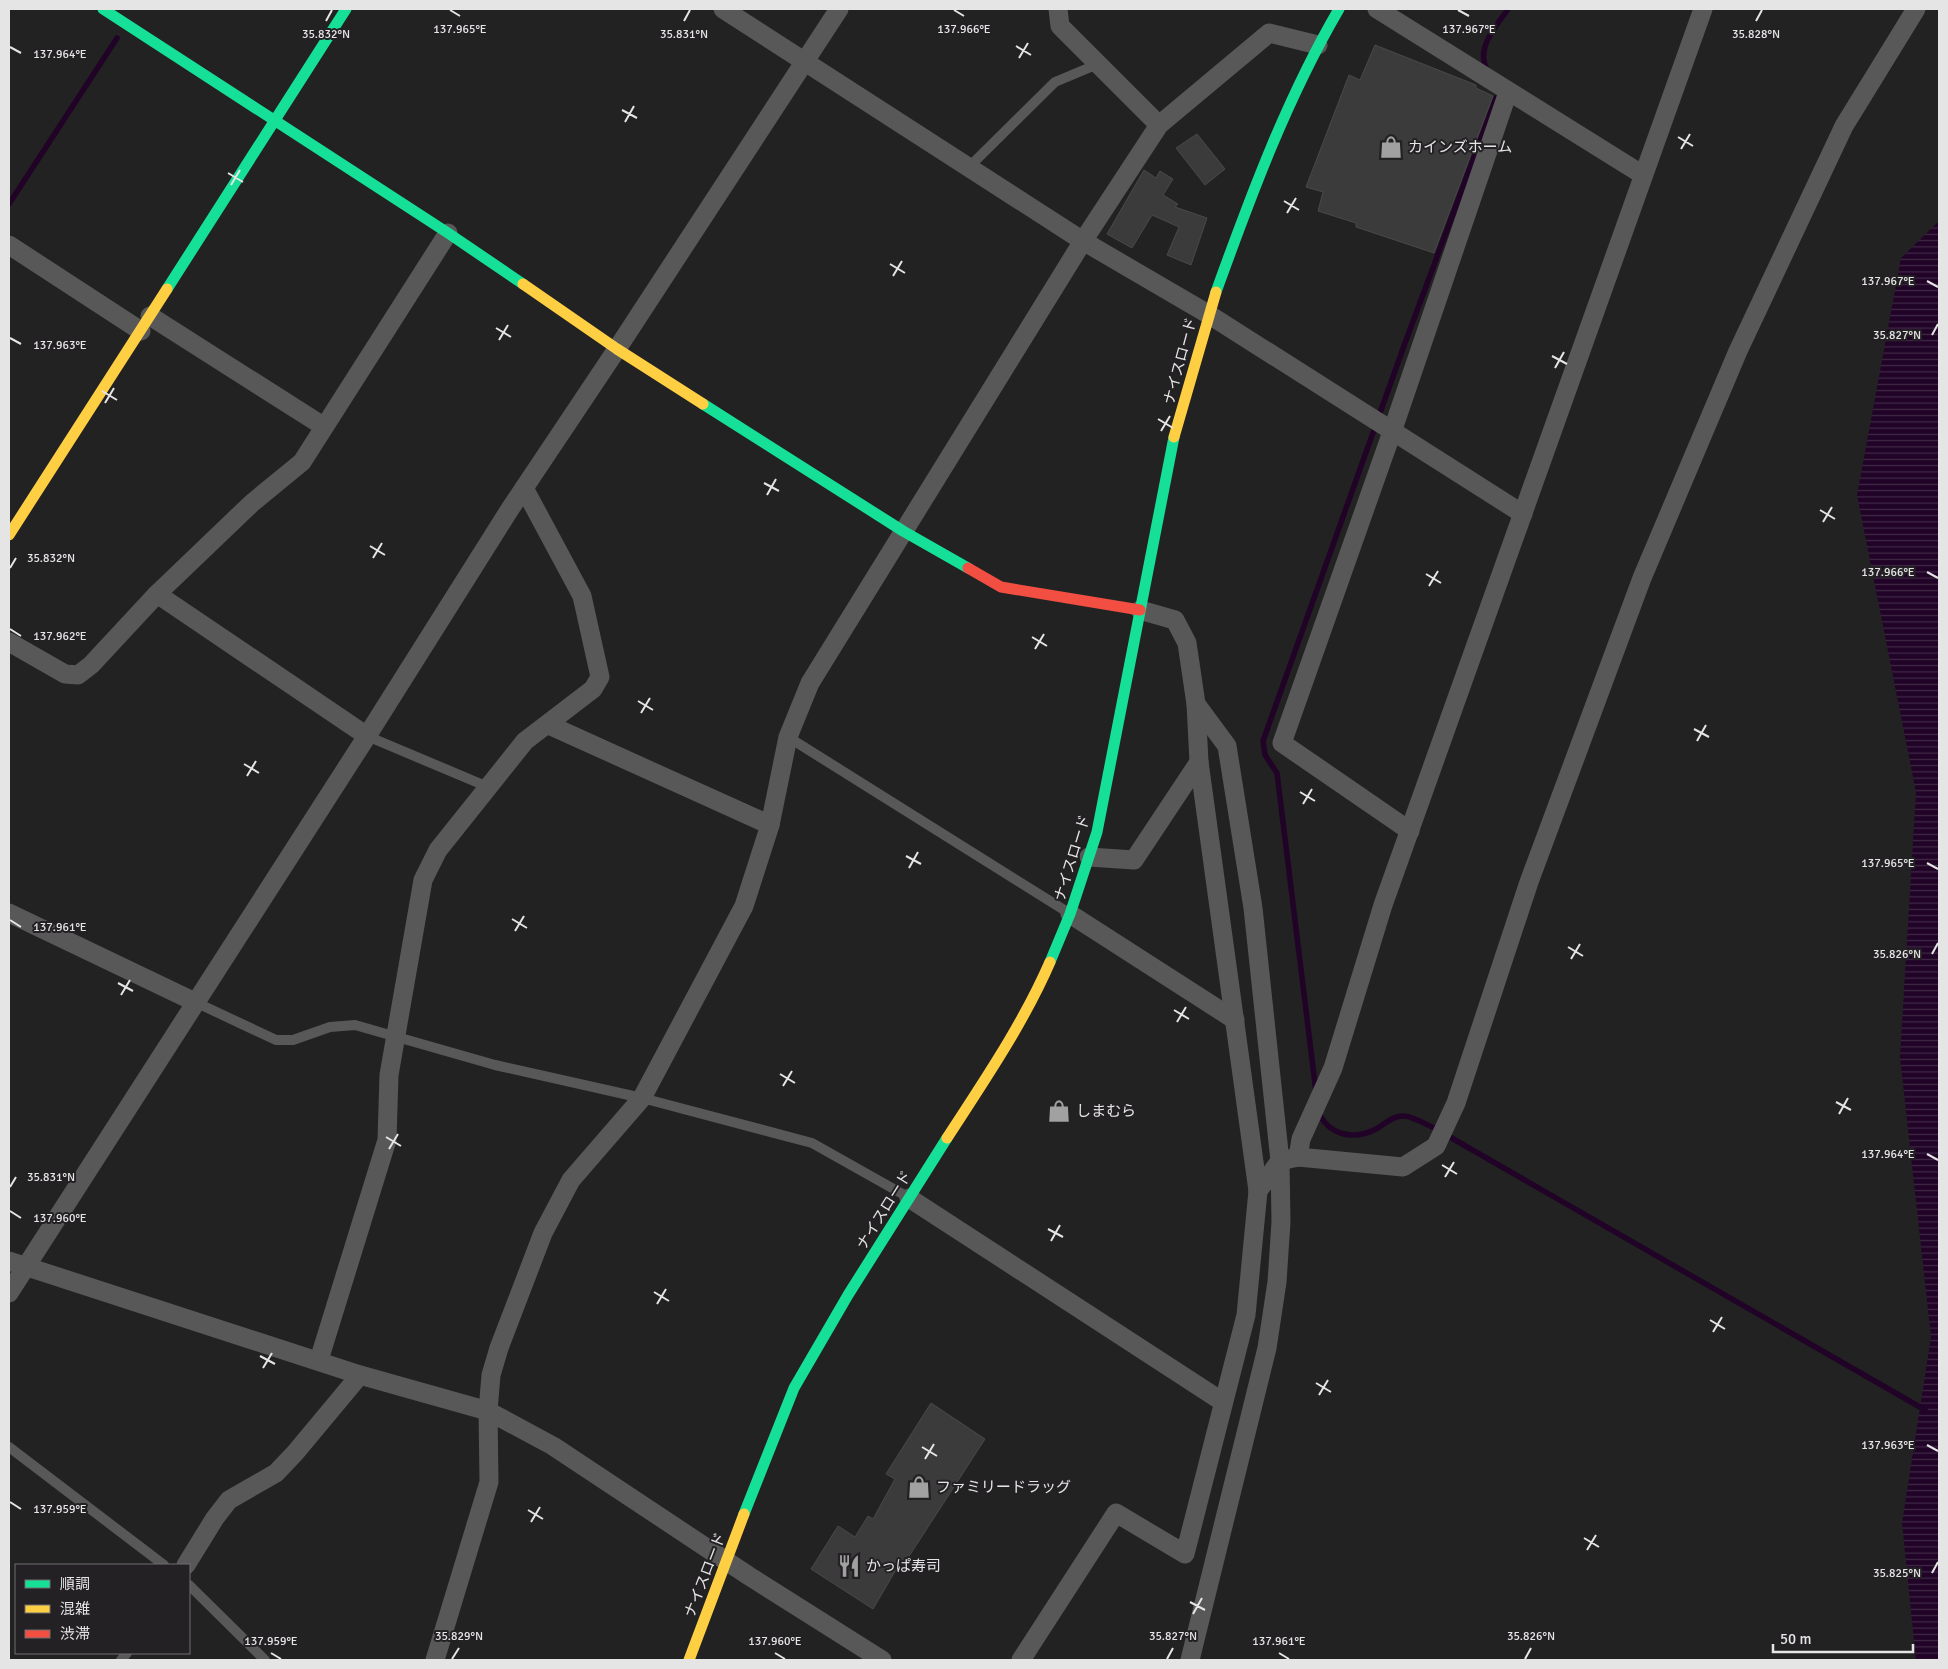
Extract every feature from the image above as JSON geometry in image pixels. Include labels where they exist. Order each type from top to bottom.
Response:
[{"type":"street","points":[[103,9],[274,118],[448,233],[617,349],[903,531],[1002,587],[1140,610],[1175,620],[1187,643],[1196,704],[1199,762],[1258,1191],[1246,1315],[1185,1554],[1116,1513],[1021,1660]]},
{"type":"street","points":[[9,535],[146,324],[274,118],[346,9]]},
{"type":"street","points":[[723,9],[1083,241],[1208,314],[1523,514]]},
{"type":"street","points":[[9,1293],[524,488],[839,9]]},
{"type":"street","points":[[1058,9],[1060,26],[1159,124]]},
{"type":"street","name":"ナイスロード","points":[[689,1660],[794,1388],[848,1295],[1001,1053],[1034,995],[1070,914],[1097,832],[1169,456],[1208,314],[1257,178],[1318,45],[1339,9]]},
{"type":"street","points":[[1377,9],[1643,174]]},
{"type":"street","points":[[1258,1191],[1289,1159],[1301,1139],[1333,1068],[1383,905],[1703,9]]},
{"type":"street","points":[[1289,1159],[1402,1167],[1436,1146],[1456,1103],[1529,882],[1642,578],[1738,351],[1844,126],[1916,9]]},
{"type":"street","points":[[435,1660],[489,1482],[488,1411],[491,1375],[499,1348],[543,1232],[571,1180],[642,1098],[744,906],[770,825],[788,737],[810,683],[1083,241],[1159,124],[1269,33],[1318,45]]},
{"type":"street","points":[[1410,831],[1282,743],[1392,432],[1508,92]]},
{"type":"street","points":[[9,642],[65,674],[78,675],[91,665],[157,594],[252,503],[302,462],[323,426],[448,233]]},
{"type":"street","points":[[9,245],[323,426]]},
{"type":"street","points":[[319,1360],[388,1140],[389,1075],[423,880],[438,850],[524,741],[593,689],[600,677],[582,596],[524,488]]},
{"type":"street","points":[[157,594],[367,736]]},
{"type":"street","points":[[1190,1660],[1267,1348],[1289,1159],[1254,908],[1227,746],[1196,704]]},
{"type":"street","points":[[548,724],[770,825]]},
{"type":"street","points":[[1089,857],[1134,860],[1199,762]]},
{"type":"street","points":[[9,913],[195,1002]]},
{"type":"street","points":[[1070,914],[1235,1020]]},
{"type":"street","points":[[909,1198],[1223,1402]]},
{"type":"street","points":[[9,1261],[27,1265],[360,1375],[488,1411],[553,1446],[882,1660]]},
{"type":"street","points":[[187,1564],[215,1518],[229,1500],[276,1473],[360,1375]]},
{"type":"lane","points":[[969,167],[1055,82],[1098,64]]},
{"type":"lane","points":[[367,736],[488,787]]},
{"type":"lane","points":[[788,737],[1070,914]]},
{"type":"lane","points":[[195,1002],[276,1040],[293,1040],[330,1027],[354,1025],[495,1066],[642,1098],[812,1143],[909,1198]]},
{"type":"lane","points":[[9,1447],[163,1564]]},
{"type":"lane","points":[[190,1586],[265,1660]]},
{"type":"shaded area","points":[[1939,221],[1939,1660],[1916,1660],[1902,1523],[1931,1337],[1900,1057],[1916,792],[1857,495],[1901,258]]},
{"type":"building","points":[[1375,45],[1476,85],[1476,88],[1493,96],[1434,253],[1356,227],[1356,223],[1318,211],[1323,192],[1306,187],[1349,75],[1360,80]]},
{"type":"building","points":[[1197,134],[1225,169],[1205,185],[1176,148]]},
{"type":"building","points":[[1144,170],[1156,178],[1160,171],[1173,179],[1163,195],[1178,204],[1175,207],[1207,218],[1191,265],[1167,255],[1179,227],[1152,215],[1132,248],[1107,234]]},
{"type":"building","points":[[931,1403],[985,1439],[904,1564],[901,1561],[873,1609],[811,1569],[838,1526],[855,1537],[868,1516],[873,1519],[895,1479],[886,1474]]},
{"type":"waterway","points":[[1488,71],[1484,63],[1485,46],[1488,38],[1508,9]]},
{"type":"waterway","points":[[9,204],[117,38]]},
{"type":"waterway","points":[[1316,1092],[1277,773],[1265,755],[1263,741],[1405,343],[1496,98]]},
{"type":"waterway","points":[[1318,1111],[1328,1126],[1342,1134],[1350,1135],[1367,1133],[1399,1116],[1411,1117],[1424,1123],[1925,1410]]},
{"type":"traffic: fast","points":[[103,9],[448,233],[523,284]]},
{"type":"traffic: fast","points":[[167,289],[346,9]]},
{"type":"traffic: fast","points":[[1216,292],[1286,112],[1339,9]]},
{"type":"traffic: fast","points":[[703,404],[903,531],[968,568]]},
{"type":"traffic: fast","points":[[1050,962],[1070,914],[1097,832],[1174,437]]},
{"type":"traffic: fast","points":[[744,1514],[794,1388],[848,1295],[947,1138]]},
{"type":"traffic: slow","points":[[523,284],[617,349],[703,404]]},
{"type":"traffic: slow","points":[[9,535],[167,289]]},
{"type":"traffic: slow","points":[[1174,437],[1216,292]]},
{"type":"traffic: slow","points":[[947,1138],[989,1074],[1028,1008],[1050,962]]},
{"type":"traffic: slow","points":[[689,1660],[744,1514]]},
{"type":"traffic: jam","points":[[968,568],[1001,587],[1140,610]]},
{"type":"place","name":"カインズホーム","points":[[1391,147]]},
{"type":"place","name":"しまむら","points":[[1059,1111]]},
{"type":"place","name":"ファミリードラッグ","points":[[919,1487]]},
{"type":"place","name":"かっぱ寿司","points":[[849,1566]]}]
